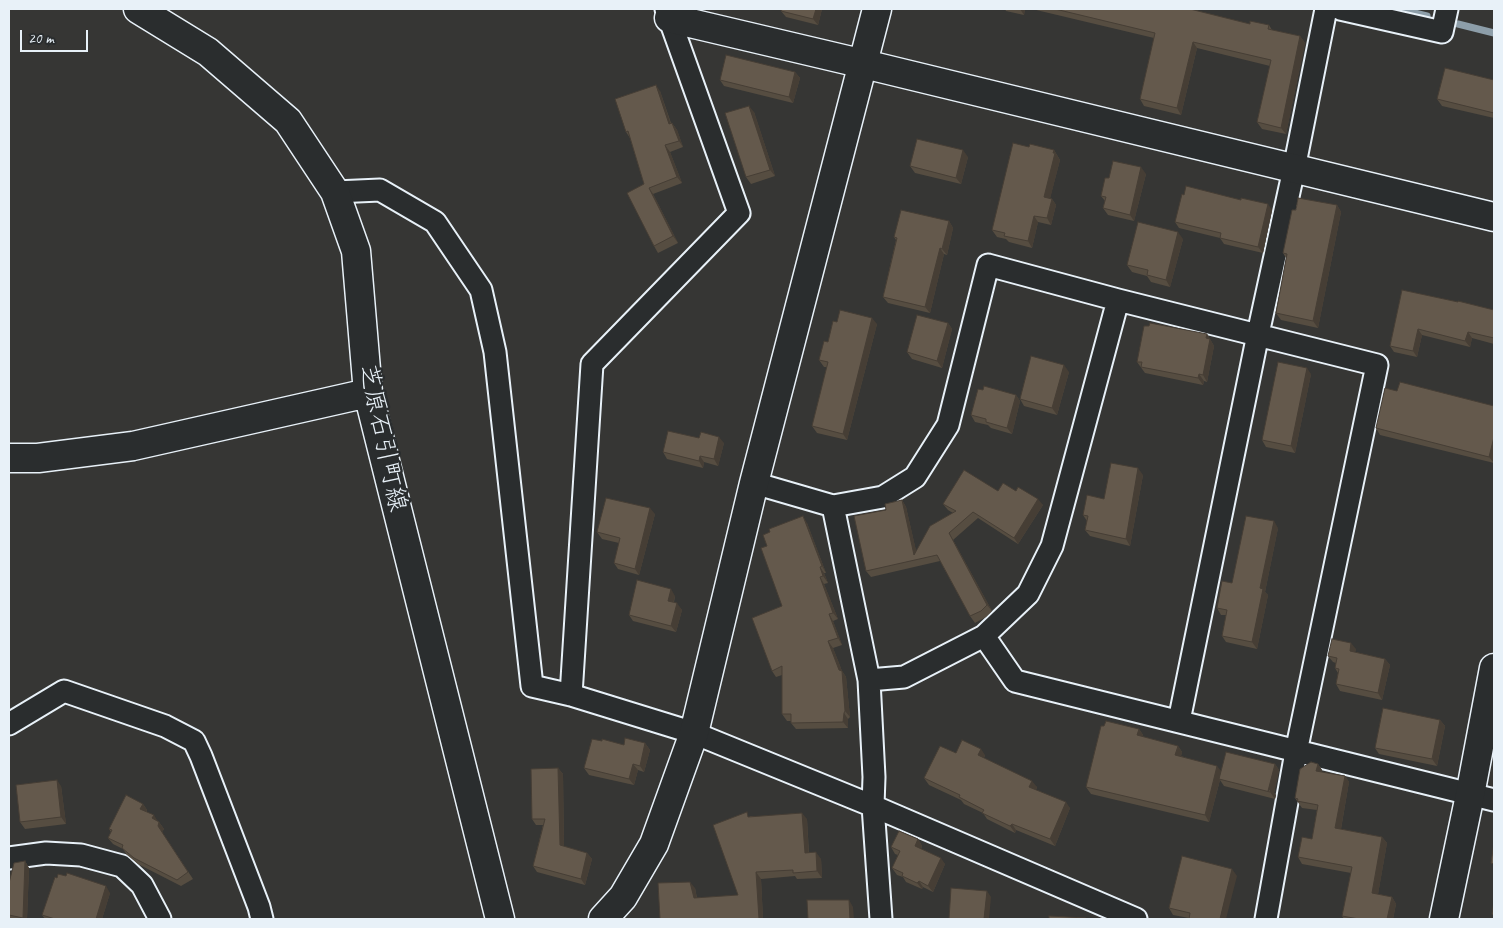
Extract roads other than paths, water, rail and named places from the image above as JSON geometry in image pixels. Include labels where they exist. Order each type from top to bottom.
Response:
[{"type":"street","name":"芝原石引町線","points":[[138,9],[208,52],[288,121],[335,192],[356,251],[368,393],[500,919]]},
{"type":"street","points":[[603,919],[623,897],[654,844],[694,733],[754,484],[878,9]]},
{"type":"street","points":[[1179,721],[1326,9]]},
{"type":"street","points":[[1340,9],[1442,32],[1447,9]]},
{"type":"street","points":[[571,696],[592,364],[739,213],[667,13]]},
{"type":"street","points":[[667,13],[864,64],[1494,217]]},
{"type":"street","points":[[335,192],[380,190],[435,222],[481,290],[495,352],[532,686],[694,733],[874,806],[1136,919]]},
{"type":"street","points":[[754,484],[833,506],[883,497],[916,477],[948,425],[988,265],[1118,300],[1377,365],[1296,752],[1266,919]]},
{"type":"street","points":[[869,680],[904,677],[984,636],[1028,594],[1052,546],[1118,300]]},
{"type":"street","points":[[9,458],[38,458],[133,446],[368,393]]},
{"type":"street","points":[[833,506],[869,680],[881,919]]},
{"type":"street","points":[[984,636],[1015,681],[1482,798]]},
{"type":"street","points":[[1444,919],[1482,798],[1494,668]]},
{"type":"street","points":[[9,724],[64,691],[165,726],[194,741],[232,836],[262,919]]},
{"type":"street","points":[[9,858],[46,854],[81,855],[122,866],[142,885],[160,919]]},
{"type":"waterway","points":[[1398,9],[1427,16]]},
{"type":"waterway","points":[[1458,24],[1494,33]]}]
